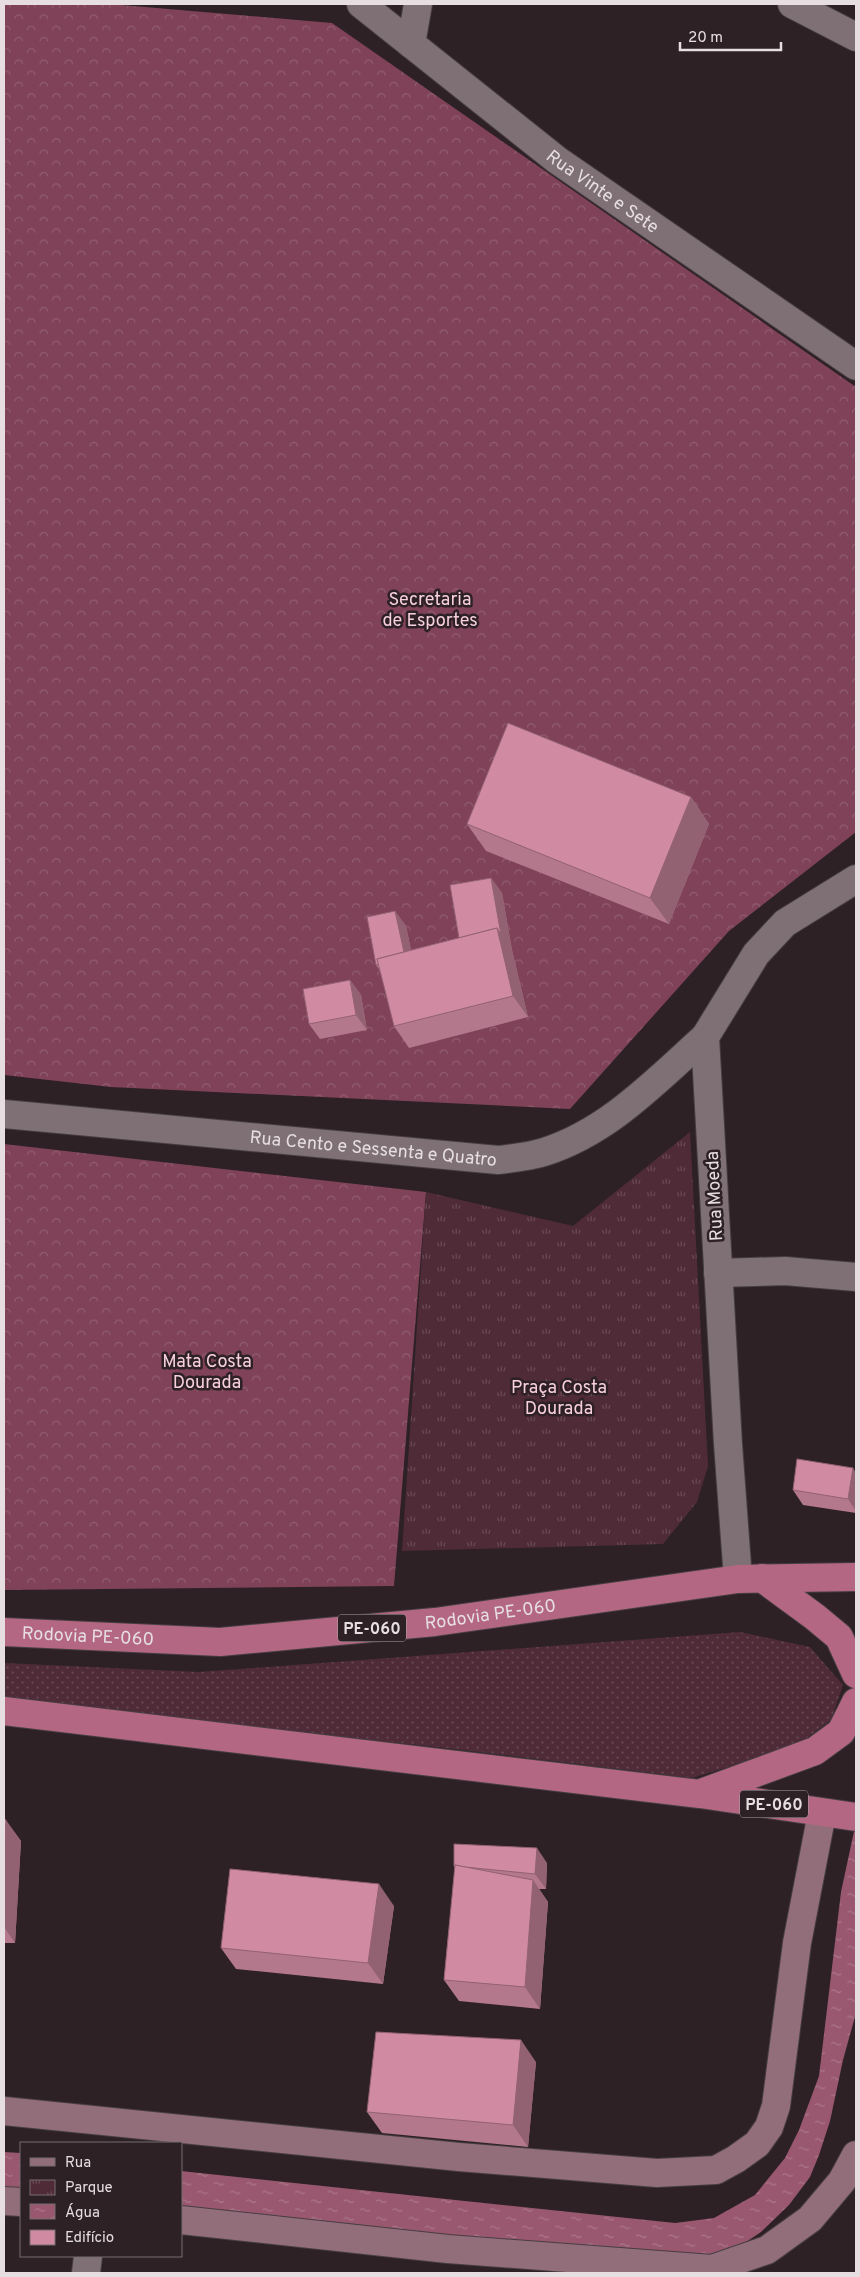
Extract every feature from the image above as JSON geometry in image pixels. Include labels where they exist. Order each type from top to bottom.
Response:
[{"type":"highway","name":"Rodovia PE-060","points":[[4,1632],[220,1642],[436,1622],[750,1578],[856,1577]]},
{"type":"highway","points":[[750,1578],[815,1617],[839,1637],[856,1674]]},
{"type":"highway","points":[[700,1794],[815,1751],[841,1732],[856,1702]]},
{"type":"highway","name":"PE-060","points":[[4,1711],[700,1794],[852,1817]]},
{"type":"main road","points":[[4,2110],[459,2157],[657,2174],[716,2170],[757,2144],[770,2127],[776,2106],[797,1944],[822,1813]]},
{"type":"main road","points":[[182,2220],[660,2270],[712,2269],[767,2250],[810,2219],[842,2181],[856,2158]]},
{"type":"main road","points":[[4,2201],[20,2202]]},
{"type":"street","name":"Rua Vinte e Sete","points":[[361,4],[557,160],[856,366]]},
{"type":"street","points":[[411,44],[418,4]]},
{"type":"street","points":[[792,4],[856,36]]},
{"type":"street","points":[[705,1037],[756,954],[785,923],[856,879]]},
{"type":"street","name":"Rua Cento e Sessenta e Quatro","points":[[4,1114],[498,1160],[543,1153],[588,1134],[631,1103],[705,1037]]},
{"type":"street","name":"Rua Moeda","points":[[705,1037],[718,1273],[750,1578]]},
{"type":"street","points":[[718,1273],[785,1271],[856,1277]]},
{"type":"street","points":[[86,2273],[88,2257]]},
{"type":"green space","name":"Secretaria de Esportes","points":[[4,4],[110,4],[332,23],[856,387],[856,832],[729,931],[570,1109],[111,1087],[4,1075]]},
{"type":"green space","name":"Praça Costa Dourada","points":[[690,1132],[708,1466],[697,1502],[663,1544],[402,1551],[426,1192],[573,1226]]},
{"type":"green space","name":"Mata Costa Dourada","points":[[4,1144],[426,1192],[394,1586],[4,1590]]},
{"type":"green space","points":[[740,1632],[810,1647],[843,1685],[831,1720],[795,1747],[692,1778],[454,1749],[4,1700],[4,1663],[199,1672]]},
{"type":"water","points":[[856,1822],[856,2013],[843,2060],[830,2121],[810,2177],[789,2205],[761,2232],[743,2244],[709,2256],[427,2233],[182,2207],[182,2171],[675,2223],[714,2218],[755,2195],[785,2158],[799,2130],[819,2076],[841,1892]]},
{"type":"water","points":[[4,2152],[20,2153],[20,2189],[4,2187]]},
{"type":"building","points":[[508,723],[691,797],[650,898],[467,824]]},
{"type":"building","points":[[491,878],[501,935],[497,928],[459,938],[450,885]]},
{"type":"building","points":[[395,911],[404,952],[377,959],[379,964],[376,965],[367,917]]},
{"type":"building","points":[[497,928],[513,996],[394,1026],[377,959]]},
{"type":"building","points":[[350,980],[356,1015],[309,1024],[303,989]]},
{"type":"building","points":[[797,1459],[853,1468],[848,1499],[793,1490]]},
{"type":"building","points":[[4,1819],[6,1820],[4,1854]]},
{"type":"building","points":[[454,1844],[537,1848],[535,1874],[454,1866]]},
{"type":"building","points":[[455,1865],[533,1880],[525,1987],[444,1980]]},
{"type":"building","points":[[230,1869],[379,1884],[368,1963],[221,1948]]},
{"type":"building","points":[[376,2032],[521,2040],[513,2125],[367,2112]]}]
